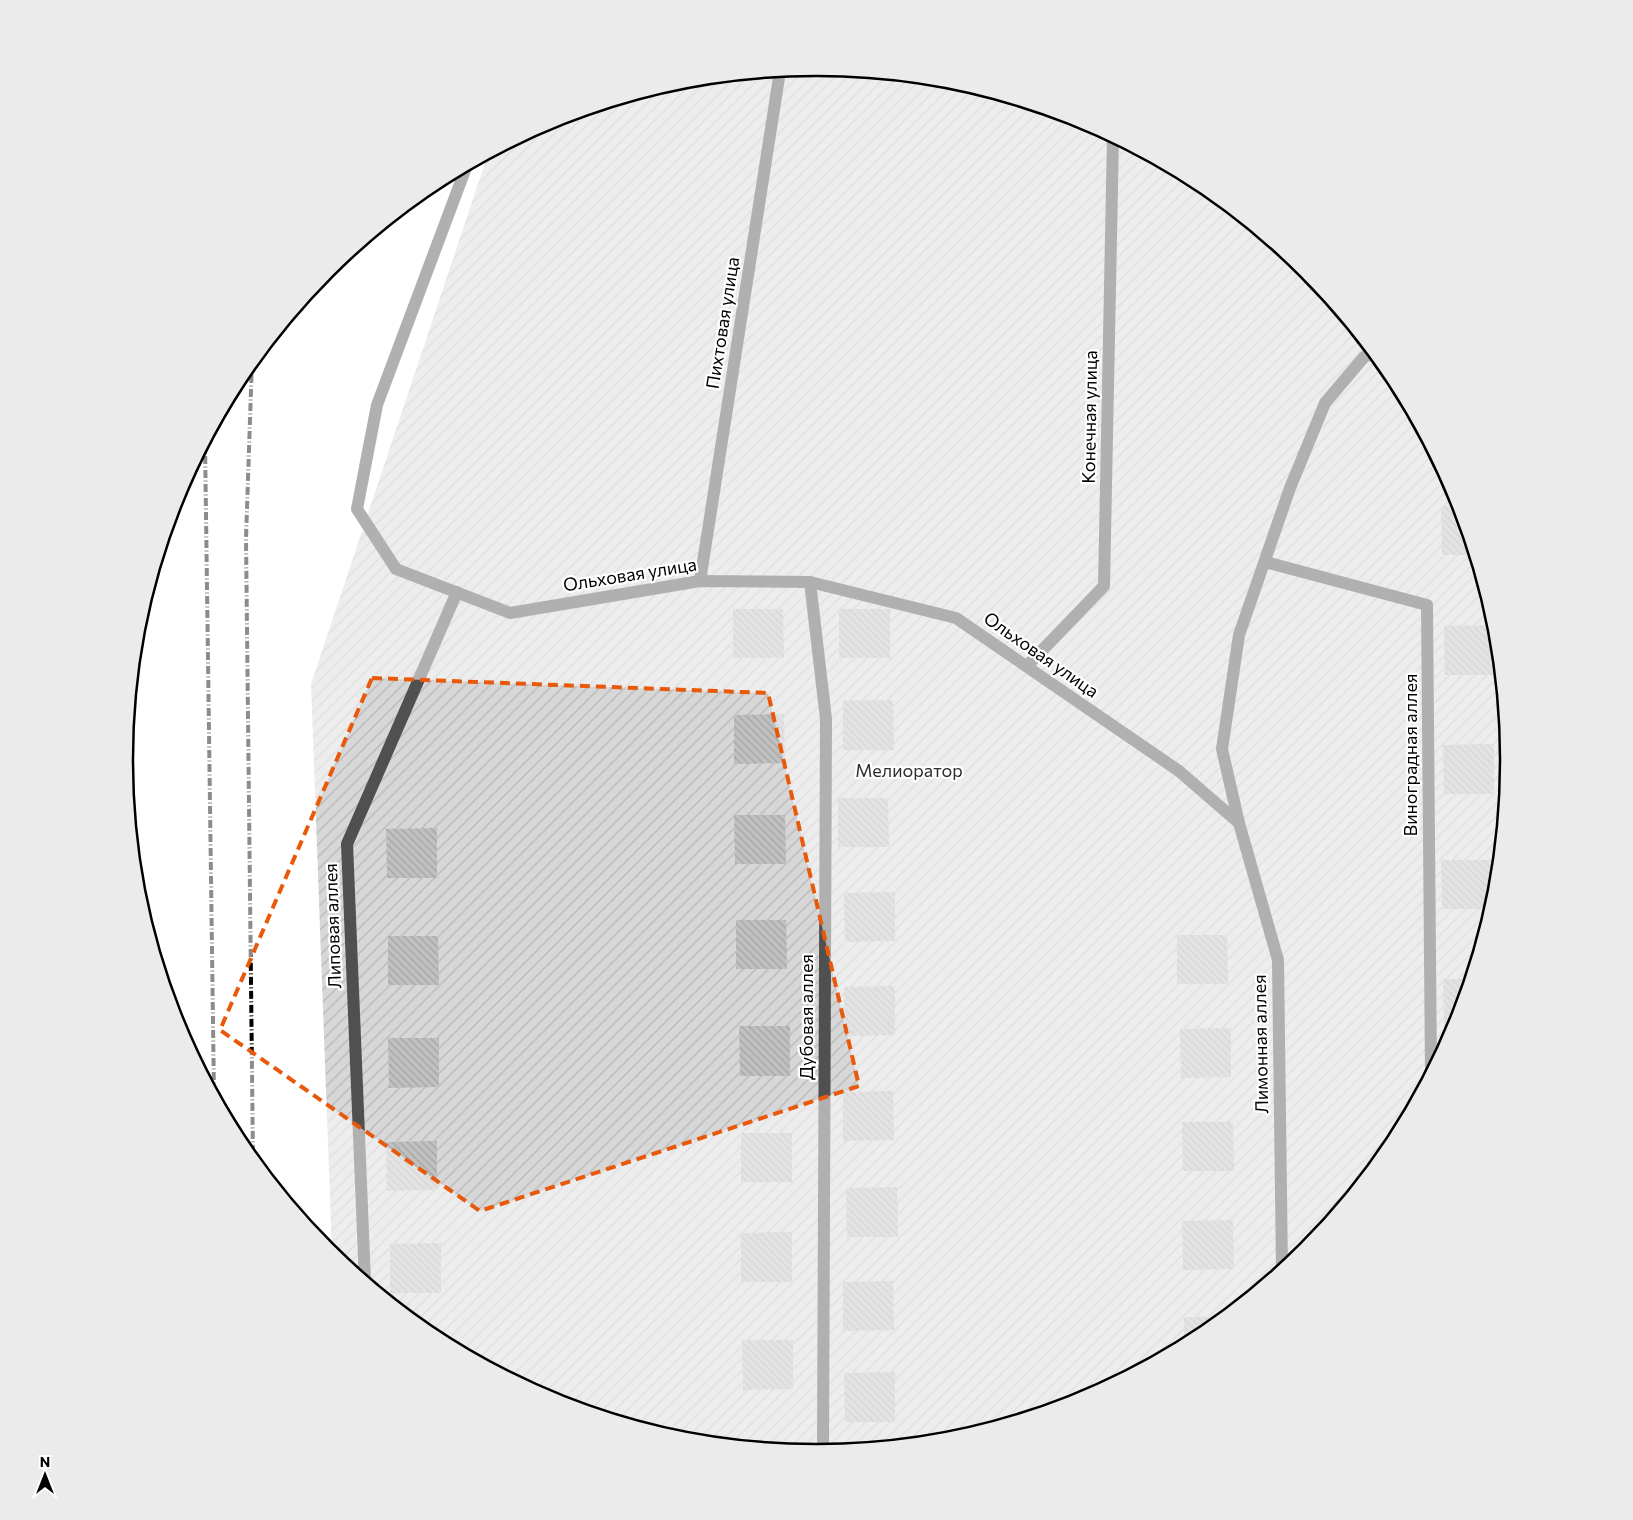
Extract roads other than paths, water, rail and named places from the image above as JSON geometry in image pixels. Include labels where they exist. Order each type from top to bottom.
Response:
[{"type":"street","name":"Пихтовая улица","points":[[700,581],[779,78]]},
{"type":"street","name":"Конечная улица","points":[[1027,666],[1104,586],[1113,144]]},
{"type":"street","name":"Ольховая улица","points":[[463,175],[377,405],[357,509],[396,569],[510,612],[700,581],[810,582],[956,618],[1179,771],[1239,823]]},
{"type":"street","name":"Лимонная аллея","points":[[1282,1260],[1278,960],[1239,823],[1222,749],[1239,635],[1290,488],[1325,403],[1368,356]]},
{"type":"street","name":"Виноградная аллея","points":[[1265,562],[1427,604],[1431,1060]]},
{"type":"street","name":"Дубовая аллея","points":[[810,582],[826,719],[823,1444]]},
{"type":"street","name":"Липовая аллея","points":[[365,1273],[347,844],[456,592]]},
{"type":"railway","points":[[252,375],[246,538],[253,1147]]},
{"type":"railway","points":[[205,454],[214,1083]]},
{"type":"park label","name":"Мелиоратор","points":[[909,771]]}]
